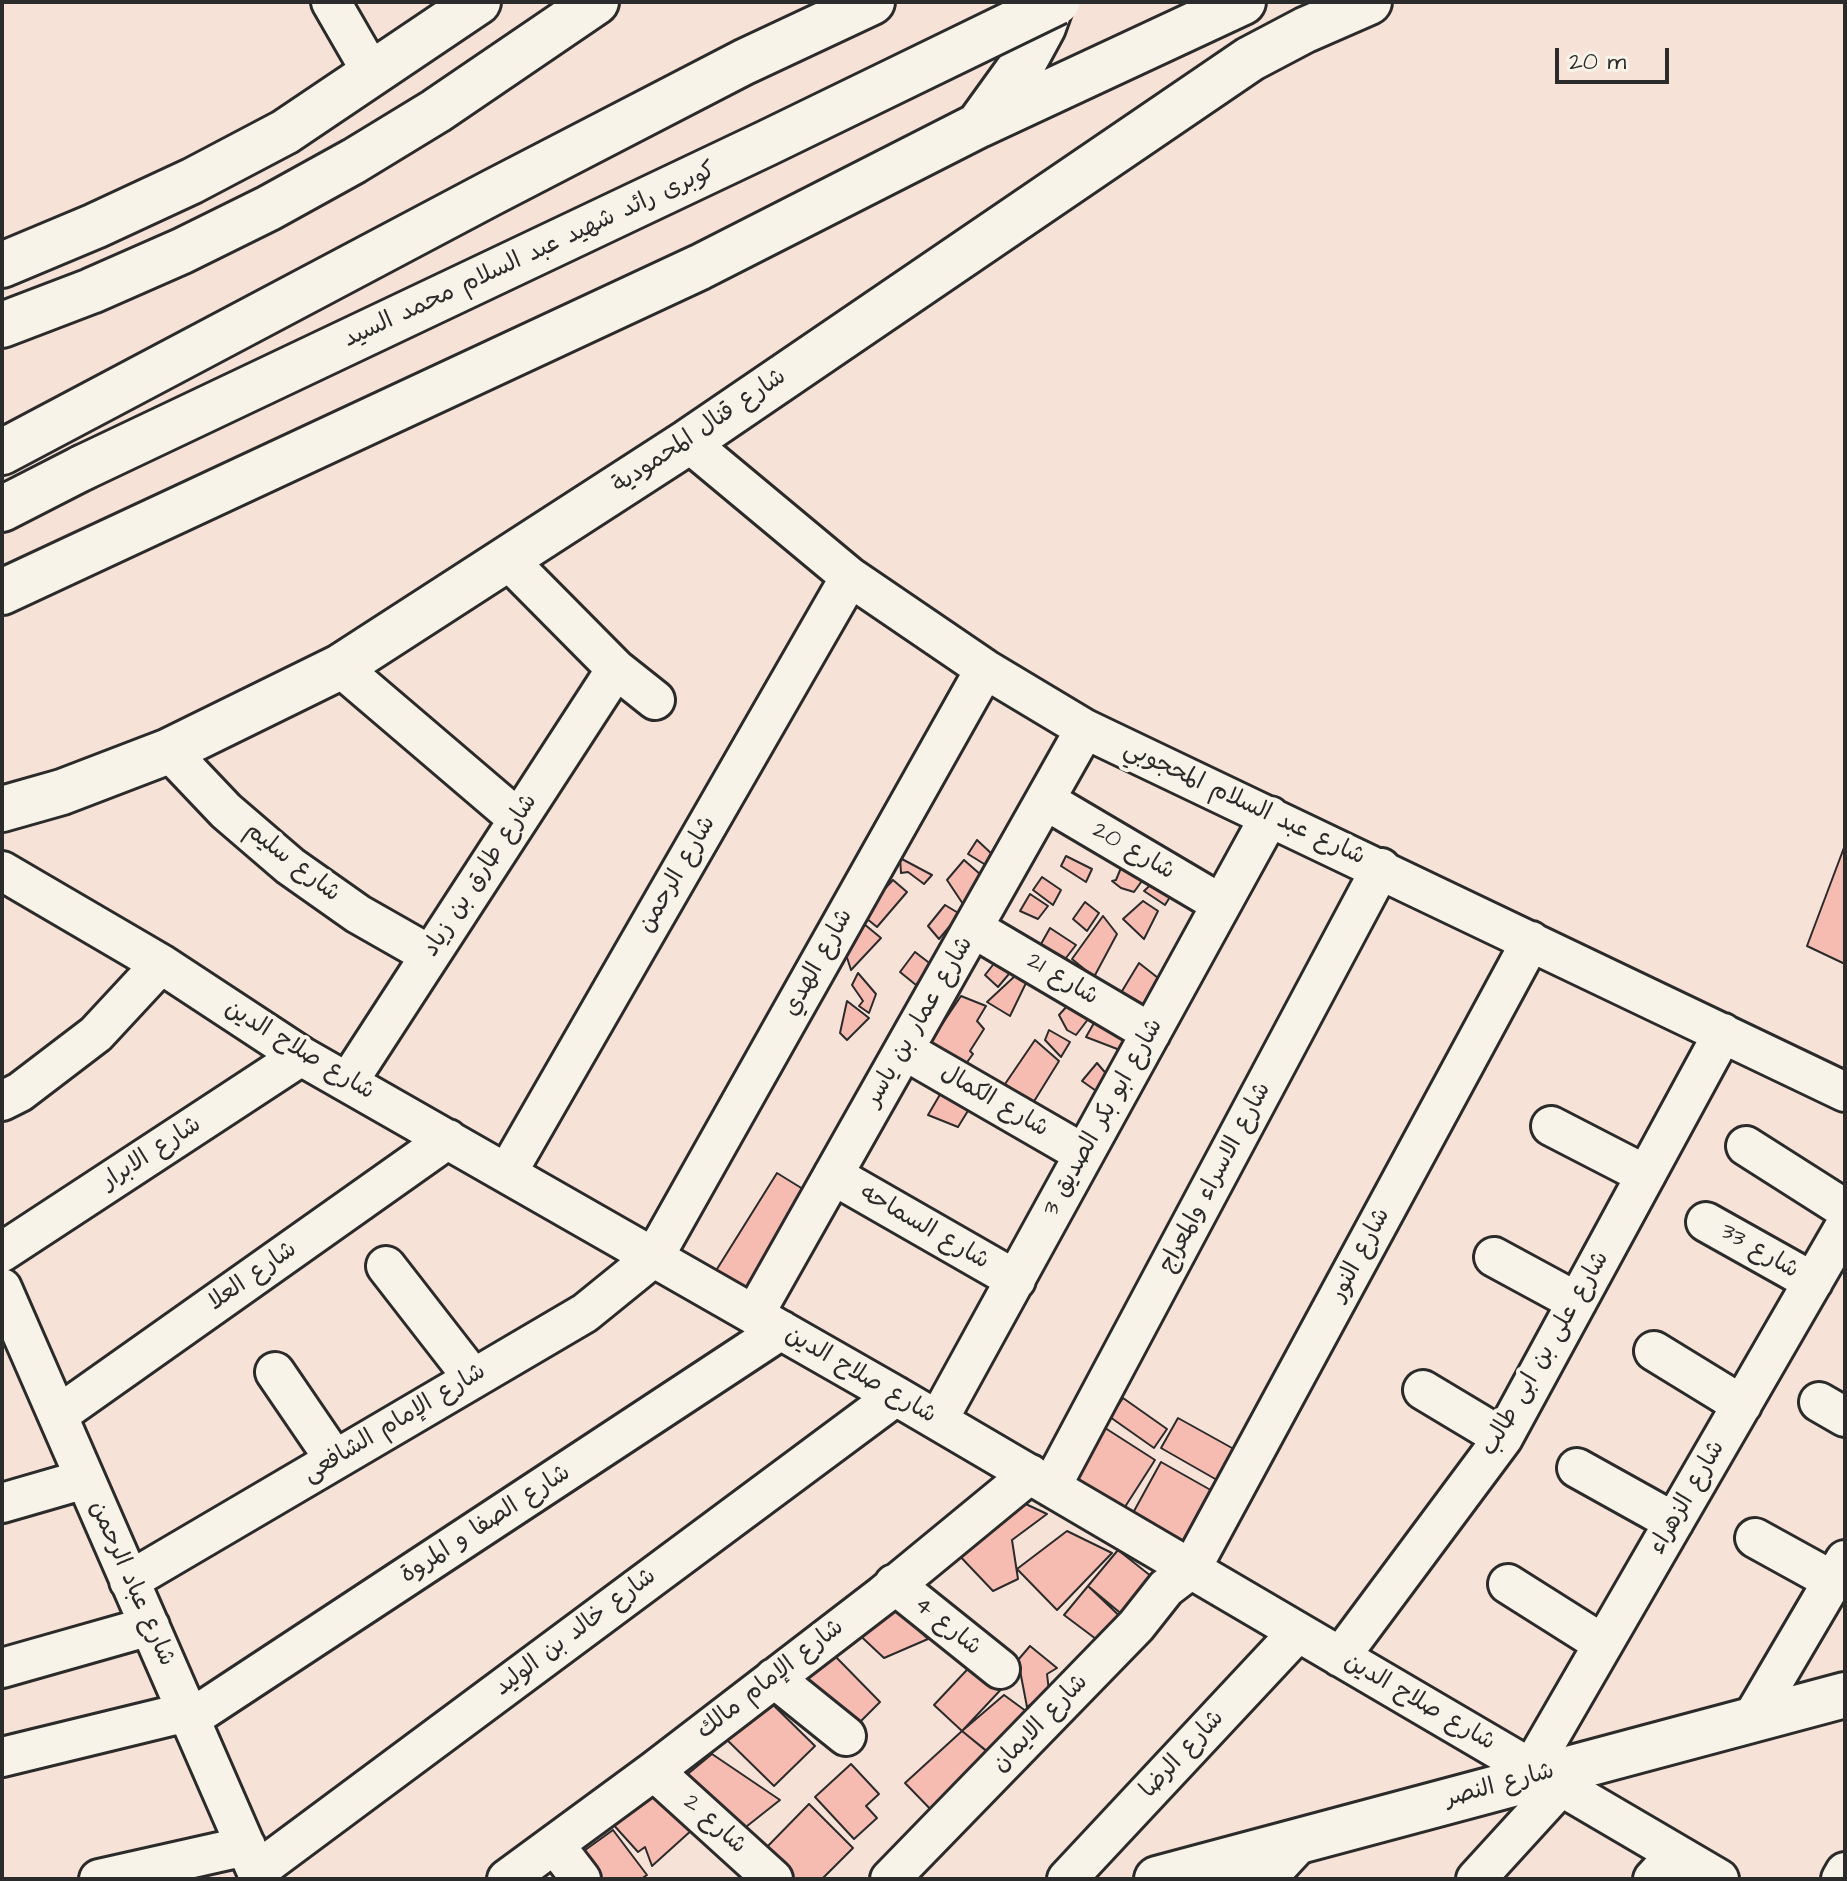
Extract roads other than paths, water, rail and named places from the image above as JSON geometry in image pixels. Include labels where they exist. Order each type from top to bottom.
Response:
[{"type":"main road","points":[[2,265],[192,181],[285,132],[478,2]]},
{"type":"main road","points":[[2,325],[182,251],[269,208],[436,111],[596,2]]},
{"type":"main road","points":[[2,452],[505,185],[744,62],[872,2]]},
{"type":"main road","points":[[979,125],[1024,62],[1055,2]]},
{"type":"main road","name":"كوبرى رائد شهيد عبد السلام محمد السيد","points":[[2,509],[1055,2]]},
{"type":"main road","points":[[2,592],[700,267],[979,125],[1243,2]]},
{"type":"main road","name":"شارع قنال المحمودية","points":[[2,809],[62,792],[169,751],[340,667],[688,442],[1250,59],[1369,2]]},
{"type":"main road","name":"شارع النصر","points":[[1157,1879],[1845,1695]]},
{"type":"street","points":[[331,2],[372,73]]},
{"type":"street","name":"شارع عبد السلام المحجوبي","points":[[688,442],[850,577],[985,669],[1085,729],[1845,1092]]},
{"type":"street","points":[[507,559],[616,669],[655,700]]},
{"type":"street","name":"شارع الرحمن","points":[[507,1173],[850,577]]},
{"type":"street","points":[[340,667],[518,819]]},
{"type":"street","name":"شارع طارق بن زياد","points":[[348,1082],[616,669]]},
{"type":"street","name":"شارع الهدي","points":[[654,1257],[985,669]]},
{"type":"street","name":"شارع عمار بن ياسر","points":[[768,1322],[833,1175],[1085,729]]},
{"type":"street","name":"شارع سليم","points":[[169,751],[226,811],[290,866],[358,914],[430,955]]},
{"type":"street","name":"شارع 20","points":[[1045,800],[1221,904]]},
{"type":"street","name":"شارع ابو بكر الصديق 3","points":[[938,1420],[1270,816]]},
{"type":"street","name":"شارع الاسراء والمعراج","points":[[1041,1481],[1381,868]]},
{"type":"street","name":"شارع صلاح الدين","points":[[2,871],[161,964],[301,1056],[938,1420],[1545,1777],[1664,1866],[1719,1879]]},
{"type":"street","name":"شارع 21","points":[[973,928],[1151,1033]]},
{"type":"street","name":"شارع النور","points":[[1191,1569],[1531,941]]},
{"type":"street","points":[[2,1101],[20,1092],[96,1034],[161,964]]},
{"type":"street","name":"شارع على بن ابى طالب","points":[[1340,1657],[1503,1438],[1723,1033]]},
{"type":"street","name":"شارع الكمال","points":[[904,1050],[1084,1154]]},
{"type":"street","name":"شارع الابرار","points":[[2,1252],[301,1056]]},
{"type":"street","points":[[1551,1126],[1646,1175]]},
{"type":"street","name":"شارع العلا","points":[[58,1415],[448,1139]]},
{"type":"street","points":[[1746,1146],[1845,1209]]},
{"type":"street","name":"شارع السماحه","points":[[833,1175],[1016,1280]]},
{"type":"street","name":"شارع 33","points":[[1706,1222],[1813,1282]]},
{"type":"street","name":"شارع الزهراء","points":[[1476,1879],[1545,1777],[1603,1644],[1845,1226]]},
{"type":"street","name":"شارع الإمام الشافعى","points":[[129,1581],[585,1313],[654,1257]]},
{"type":"street","points":[[1494,1257],[1577,1302]]},
{"type":"street","points":[[386,1266],[473,1378]]},
{"type":"street","name":"شارع عباد الرحمن","points":[[2,1288],[12,1337],[58,1415],[254,1865]]},
{"type":"street","name":"شارع الصفا و المروة","points":[[2,1757],[189,1716],[768,1322]]},
{"type":"street","points":[[1654,1351],[1742,1405]]},
{"type":"street","points":[[275,1372],[335,1460]]},
{"type":"street","points":[[1423,1390],[1503,1438]]},
{"type":"street","name":"شارع خالد بن الوليد","points":[[254,1865],[896,1396]]},
{"type":"street","points":[[1577,1468],[1674,1522]]},
{"type":"street","points":[[2,1503],[85,1479]]},
{"type":"street","name":"شارع الإمام مالك","points":[[507,1879],[654,1771],[894,1584],[1041,1481]]},
{"type":"street","points":[[1751,1720],[1839,1570],[1755,1538]]},
{"type":"street","name":"شارع الايمان","points":[[890,1879],[1136,1626],[1166,1588],[1191,1569]]},
{"type":"street","name":"شارع 4","points":[[894,1584],[1000,1669]]},
{"type":"street","points":[[1508,1584],[1603,1644]]},
{"type":"street","points":[[2,1668],[150,1626]]},
{"type":"street","name":"شارع الرضا","points":[[1067,1879],[1298,1632]]},
{"type":"street","points":[[774,1678],[846,1736]]},
{"type":"street","name":"شارع 2","points":[[654,1771],[773,1879]]},
{"type":"street","points":[[1266,1879],[1302,1840]]},
{"type":"street","points":[[555,1845],[581,1879]]},
{"type":"street","points":[[99,1879],[254,1865]]},
{"type":"street","points":[[1841,1879],[1845,1872]]}]
